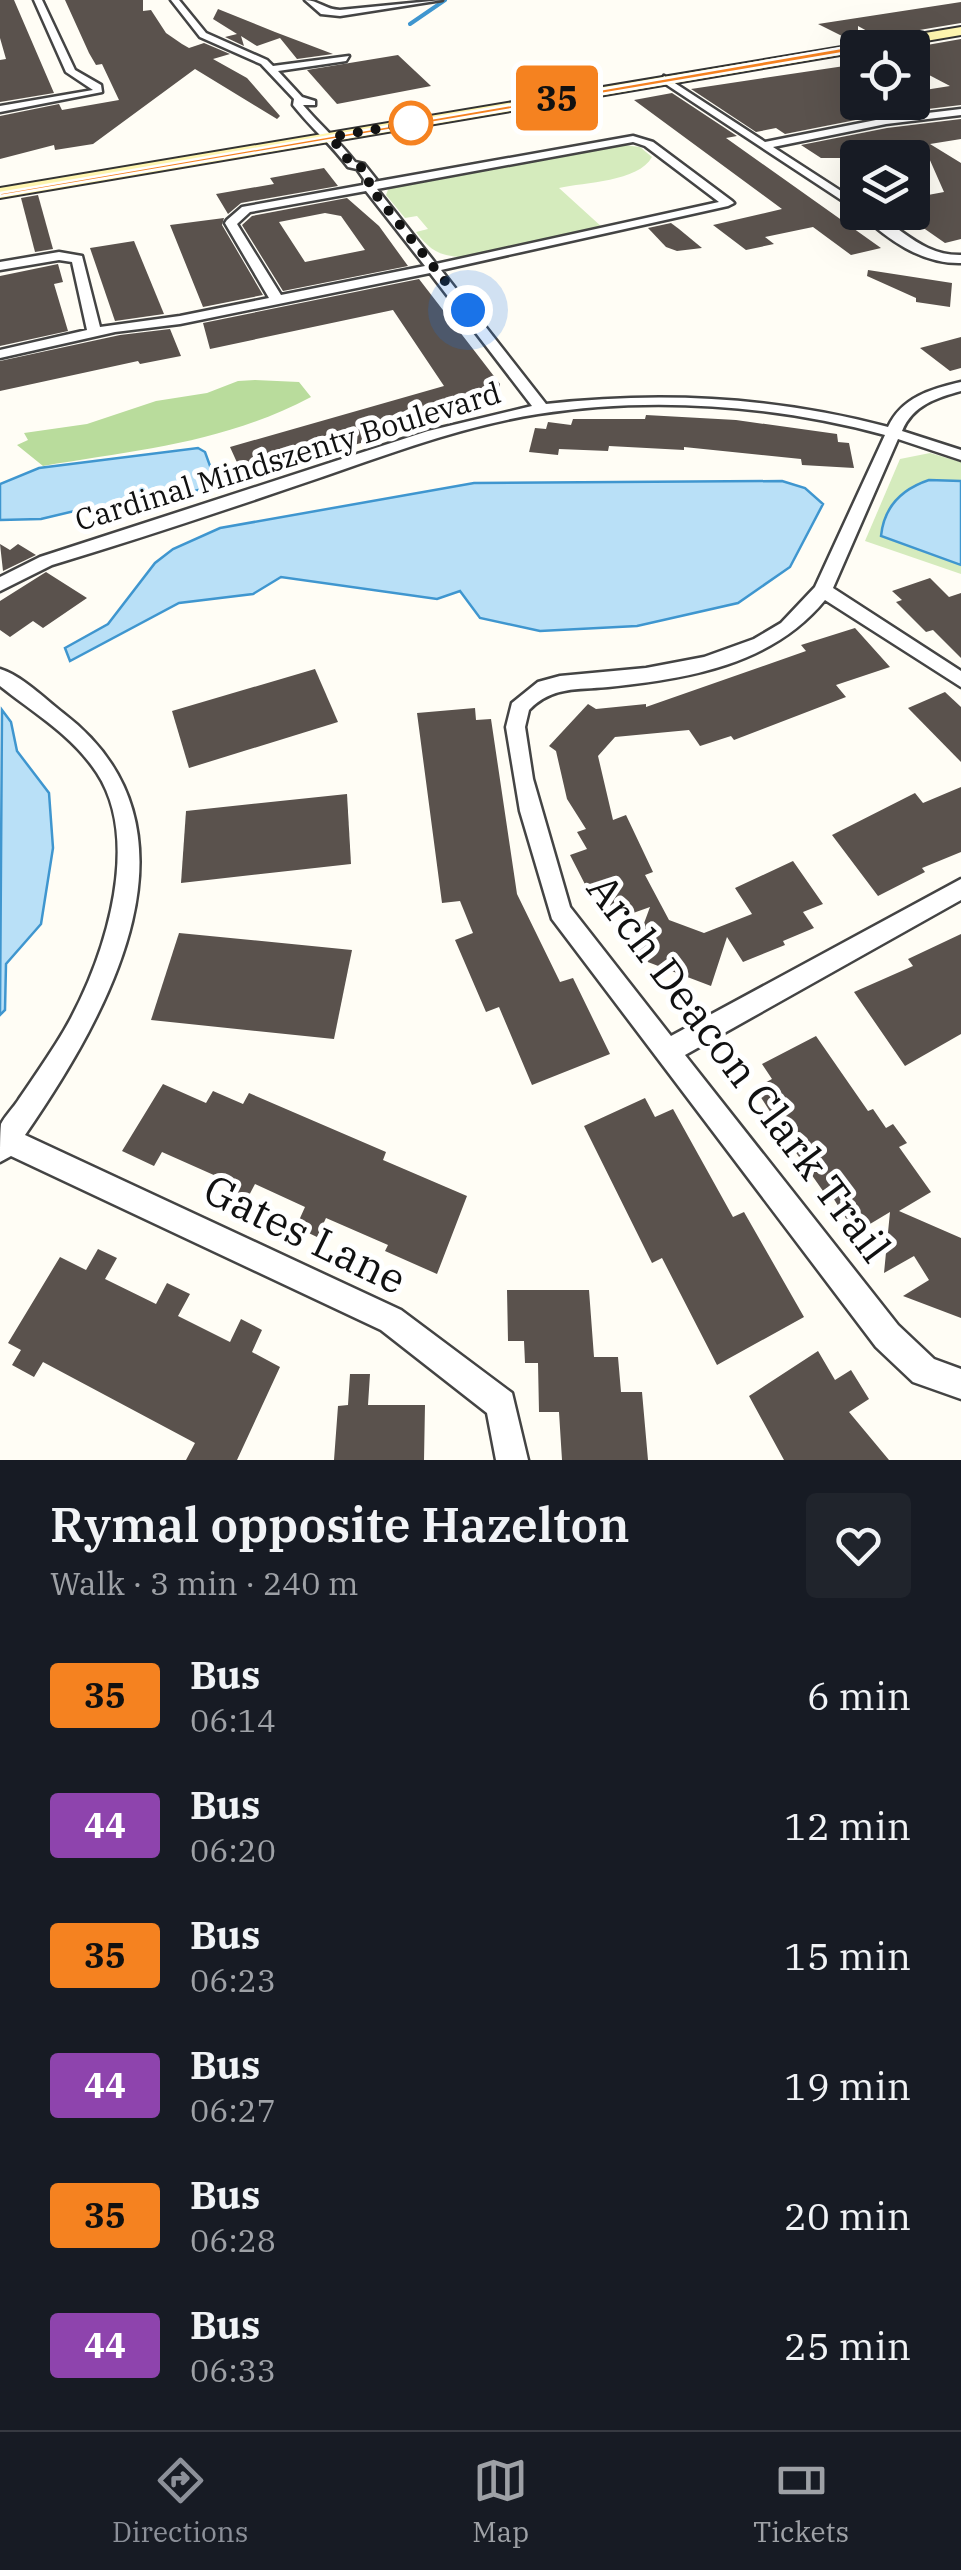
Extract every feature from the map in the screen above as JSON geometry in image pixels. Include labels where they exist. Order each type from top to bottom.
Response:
[{"type":"main road","points":[[930,36],[961,31]]},
{"type":"main road","points":[[0,192],[840,51]]},
{"type":"street","points":[[0,110],[97,92],[98,87],[71,72],[38,0]]},
{"type":"street","points":[[175,0],[203,34],[273,69],[318,129],[331,137],[352,165],[347,168],[357,181],[368,185],[542,409]]},
{"type":"street","points":[[309,0],[324,12],[340,13],[437,0]]},
{"type":"street","points":[[273,69],[346,58]]},
{"type":"street","points":[[664,79],[840,196]]},
{"type":"street","points":[[765,144],[886,121],[961,112]]},
{"type":"street","points":[[0,354],[94,332],[277,300],[434,268],[728,203],[649,144],[634,139],[246,209],[231,223],[277,300]]},
{"type":"street","points":[[890,230],[936,259],[961,259]]},
{"type":"street","points":[[0,266],[58,256],[78,260],[94,332]]},
{"type":"street","points":[[961,386],[916,402],[891,433],[824,590],[961,680]]},
{"type":"street","name":"Cardinal Mindszenty Boulevard","points":[[0,585],[46,561],[418,439],[542,409],[624,401],[798,412],[891,433],[961,455]]},
{"type":"street","name":"Arch Deacon Clark Trail","points":[[824,590],[804,614],[766,642],[740,653],[675,672],[546,686],[528,698],[517,713],[517,740],[547,878],[560,912],[583,946],[669,1050],[887,1336],[924,1372],[961,1384]]},
{"type":"street","points":[[0,676],[88,746],[112,778],[125,816],[128,878],[120,936],[103,986],[76,1037],[3,1145]]},
{"type":"street","points":[[669,1050],[961,888]]},
{"type":"street","name":"Gates Lane","points":[[3,1145],[392,1320],[502,1404],[512,1460]]},
{"type":"green space","points":[[615,144],[640,147],[652,157],[635,172],[623,176],[559,188],[603,228],[451,256],[425,243],[416,232],[428,229],[417,216],[405,218],[386,195],[389,187],[398,183]]},
{"type":"green space","points":[[255,380],[299,382],[311,397],[213,435],[113,455],[43,466],[17,445],[28,440],[24,433],[87,424],[156,401]]},
{"type":"green space","points":[[930,453],[961,462],[961,574],[865,541],[900,459]]},
{"type":"water","points":[[198,448],[205,452],[217,485],[139,506],[87,508],[41,519],[0,520],[0,484],[39,468]]},
{"type":"water","points":[[929,480],[961,481],[961,565],[881,536],[886,516],[896,500]]},
{"type":"water","points":[[782,481],[805,488],[823,504],[790,567],[738,603],[637,626],[540,631],[480,618],[460,591],[437,599],[281,577],[253,594],[179,603],[70,661],[65,648],[108,624],[155,563],[173,549],[220,528],[474,483]]},
{"type":"water","points":[[2,710],[11,722],[17,751],[49,793],[53,848],[41,924],[6,964],[5,1010],[0,1015]]},
{"type":"building","points":[[0,0],[14,0],[54,93],[0,102],[0,60],[6,59],[0,38]]},
{"type":"building","points":[[65,0],[143,0],[143,11],[151,10],[166,33],[182,44],[189,48],[204,43],[230,54],[213,59],[247,78],[280,116],[277,119],[195,69],[93,144],[55,150],[54,145],[0,159],[0,116],[59,104],[62,110],[119,100],[102,64],[96,65],[89,53]]},
{"type":"building","points":[[961,2],[961,23],[920,30],[865,30],[858,26],[858,30],[840,30],[840,35],[818,24]]},
{"type":"building","points":[[218,9],[333,54],[297,59],[280,38],[257,46],[241,36],[244,46],[225,37],[237,34],[213,19]]},
{"type":"building","points":[[961,39],[961,105],[930,109],[930,89],[950,86],[930,75],[930,44]]},
{"type":"building","points":[[398,55],[431,86],[337,104],[307,70]]},
{"type":"building","points":[[840,67],[840,120],[856,120],[785,134],[776,128],[756,132],[691,89]]},
{"type":"building","points":[[672,93],[737,136],[726,138],[840,219],[840,230],[856,230],[881,248],[851,255],[813,227],[765,237],[774,244],[746,250],[713,225],[782,209],[634,100]]},
{"type":"building","points":[[961,119],[961,139],[930,144],[930,140],[840,140],[840,158],[821,158],[801,145]]},
{"type":"building","points":[[930,144],[961,163],[961,239],[945,243],[926,230],[930,230],[930,195],[944,192],[930,160]]},
{"type":"building","points":[[324,168],[338,186],[241,203],[228,214],[216,194],[274,184],[270,178]]},
{"type":"building","points":[[38,195],[53,249],[35,252],[21,198]]},
{"type":"building","points":[[347,198],[379,226],[408,266],[283,291],[242,225],[252,216]],"holes":[[[325,213],[341,216],[365,250],[305,262],[279,222]]]},
{"type":"building","points":[[224,218],[222,225],[263,295],[203,307],[170,225]]},
{"type":"building","points":[[671,223],[702,248],[677,251],[666,247],[648,228]]},
{"type":"building","points":[[134,241],[164,314],[115,321],[90,248]]},
{"type":"building","points":[[58,264],[63,282],[54,284],[68,331],[0,346],[0,276]]},
{"type":"building","points":[[868,270],[952,283],[950,307],[916,302],[916,298],[867,276]]},
{"type":"building","points":[[419,279],[500,384],[500,394],[420,415],[441,419],[244,478],[230,447],[444,386],[393,310],[210,349],[203,323]]},
{"type":"building","points":[[170,329],[181,356],[140,364],[138,361],[0,391],[0,361],[120,335]]},
{"type":"building","points":[[961,337],[961,368],[950,371],[920,348]]},
{"type":"building","points":[[646,415],[736,420],[837,434],[838,442],[849,443],[854,468],[802,465],[801,459],[684,447],[559,449],[558,455],[529,452],[535,428],[546,429],[548,422],[571,425],[573,419],[645,419]]},
{"type":"building","points":[[0,544],[10,550],[18,544],[36,555],[3,571]]},
{"type":"building","points":[[46,572],[87,598],[43,628],[33,621],[10,637],[0,630],[0,601]]},
{"type":"building","points":[[930,578],[949,597],[961,593],[961,658],[933,630],[926,632],[896,602],[902,600],[892,591]]},
{"type":"building","points":[[855,628],[890,667],[836,685],[846,697],[734,740],[731,736],[700,746],[689,730],[615,737],[598,756],[613,820],[626,815],[653,872],[645,875],[669,920],[704,933],[752,914],[735,888],[793,861],[823,904],[803,912],[814,928],[743,962],[727,937],[711,986],[632,956],[650,907],[622,917],[619,910],[614,912],[602,892],[591,896],[570,855],[587,849],[577,832],[586,829],[567,799],[556,751],[549,746],[588,704],[596,709],[646,707],[806,651],[801,645]]},
{"type":"building","points":[[315,669],[338,722],[189,768],[172,711]]},
{"type":"building","points":[[945,692],[961,707],[961,762],[908,708]]},
{"type":"building","points":[[475,708],[476,720],[491,719],[517,894],[560,982],[573,978],[610,1054],[532,1085],[499,1007],[486,1012],[455,940],[473,933],[460,901],[442,903],[417,713]]},
{"type":"building","points":[[961,787],[961,852],[922,868],[925,872],[878,896],[832,835],[915,793],[923,803]]},
{"type":"building","points":[[347,794],[351,864],[181,883],[186,811]]},
{"type":"building","points":[[179,933],[352,950],[334,1039],[151,1020]]},
{"type":"building","points":[[961,934],[961,1034],[905,1066],[854,992],[913,966],[908,959]]},
{"type":"building","points":[[816,1036],[868,1111],[873,1109],[886,1128],[893,1124],[907,1143],[899,1147],[931,1192],[899,1211],[961,1238],[961,1318],[903,1296],[929,1280],[914,1256],[884,1273],[890,1212],[855,1233],[755,1088],[772,1079],[762,1064]]},
{"type":"building","points":[[163,1084],[206,1103],[213,1091],[243,1104],[249,1093],[386,1152],[383,1160],[467,1196],[437,1274],[385,1251],[388,1245],[326,1218],[317,1237],[296,1227],[305,1207],[255,1184],[245,1203],[227,1196],[234,1184],[162,1152],[154,1166],[122,1151]]},
{"type":"building","points":[[645,1098],[655,1117],[673,1109],[733,1217],[744,1212],[804,1317],[717,1365],[662,1258],[652,1263],[584,1126]]},
{"type":"building","points":[[98,1249],[117,1258],[105,1279],[156,1304],[167,1283],[190,1294],[178,1316],[230,1342],[241,1319],[262,1330],[252,1352],[280,1367],[237,1460],[186,1460],[195,1443],[43,1362],[34,1377],[12,1365],[21,1350],[8,1343],[60,1257],[86,1270]]},
{"type":"building","points":[[507,1290],[589,1290],[594,1357],[618,1357],[621,1392],[642,1392],[648,1460],[562,1460],[559,1412],[539,1412],[538,1363],[525,1363],[524,1341],[508,1341]]},
{"type":"building","points":[[818,1351],[835,1380],[851,1370],[869,1399],[849,1412],[889,1460],[784,1460],[749,1396]]},
{"type":"building","points":[[350,1374],[370,1374],[368,1405],[425,1405],[424,1460],[334,1460],[338,1406],[348,1405]]},
{"type":"waterway","points":[[410,24],[445,0]]},
{"type":"bus line","name":"35","points":[[0,193],[840,51]]},
{"type":"route","points":[[411,123],[331,137],[352,165],[360,166],[370,179],[368,185],[468,310]]}]
